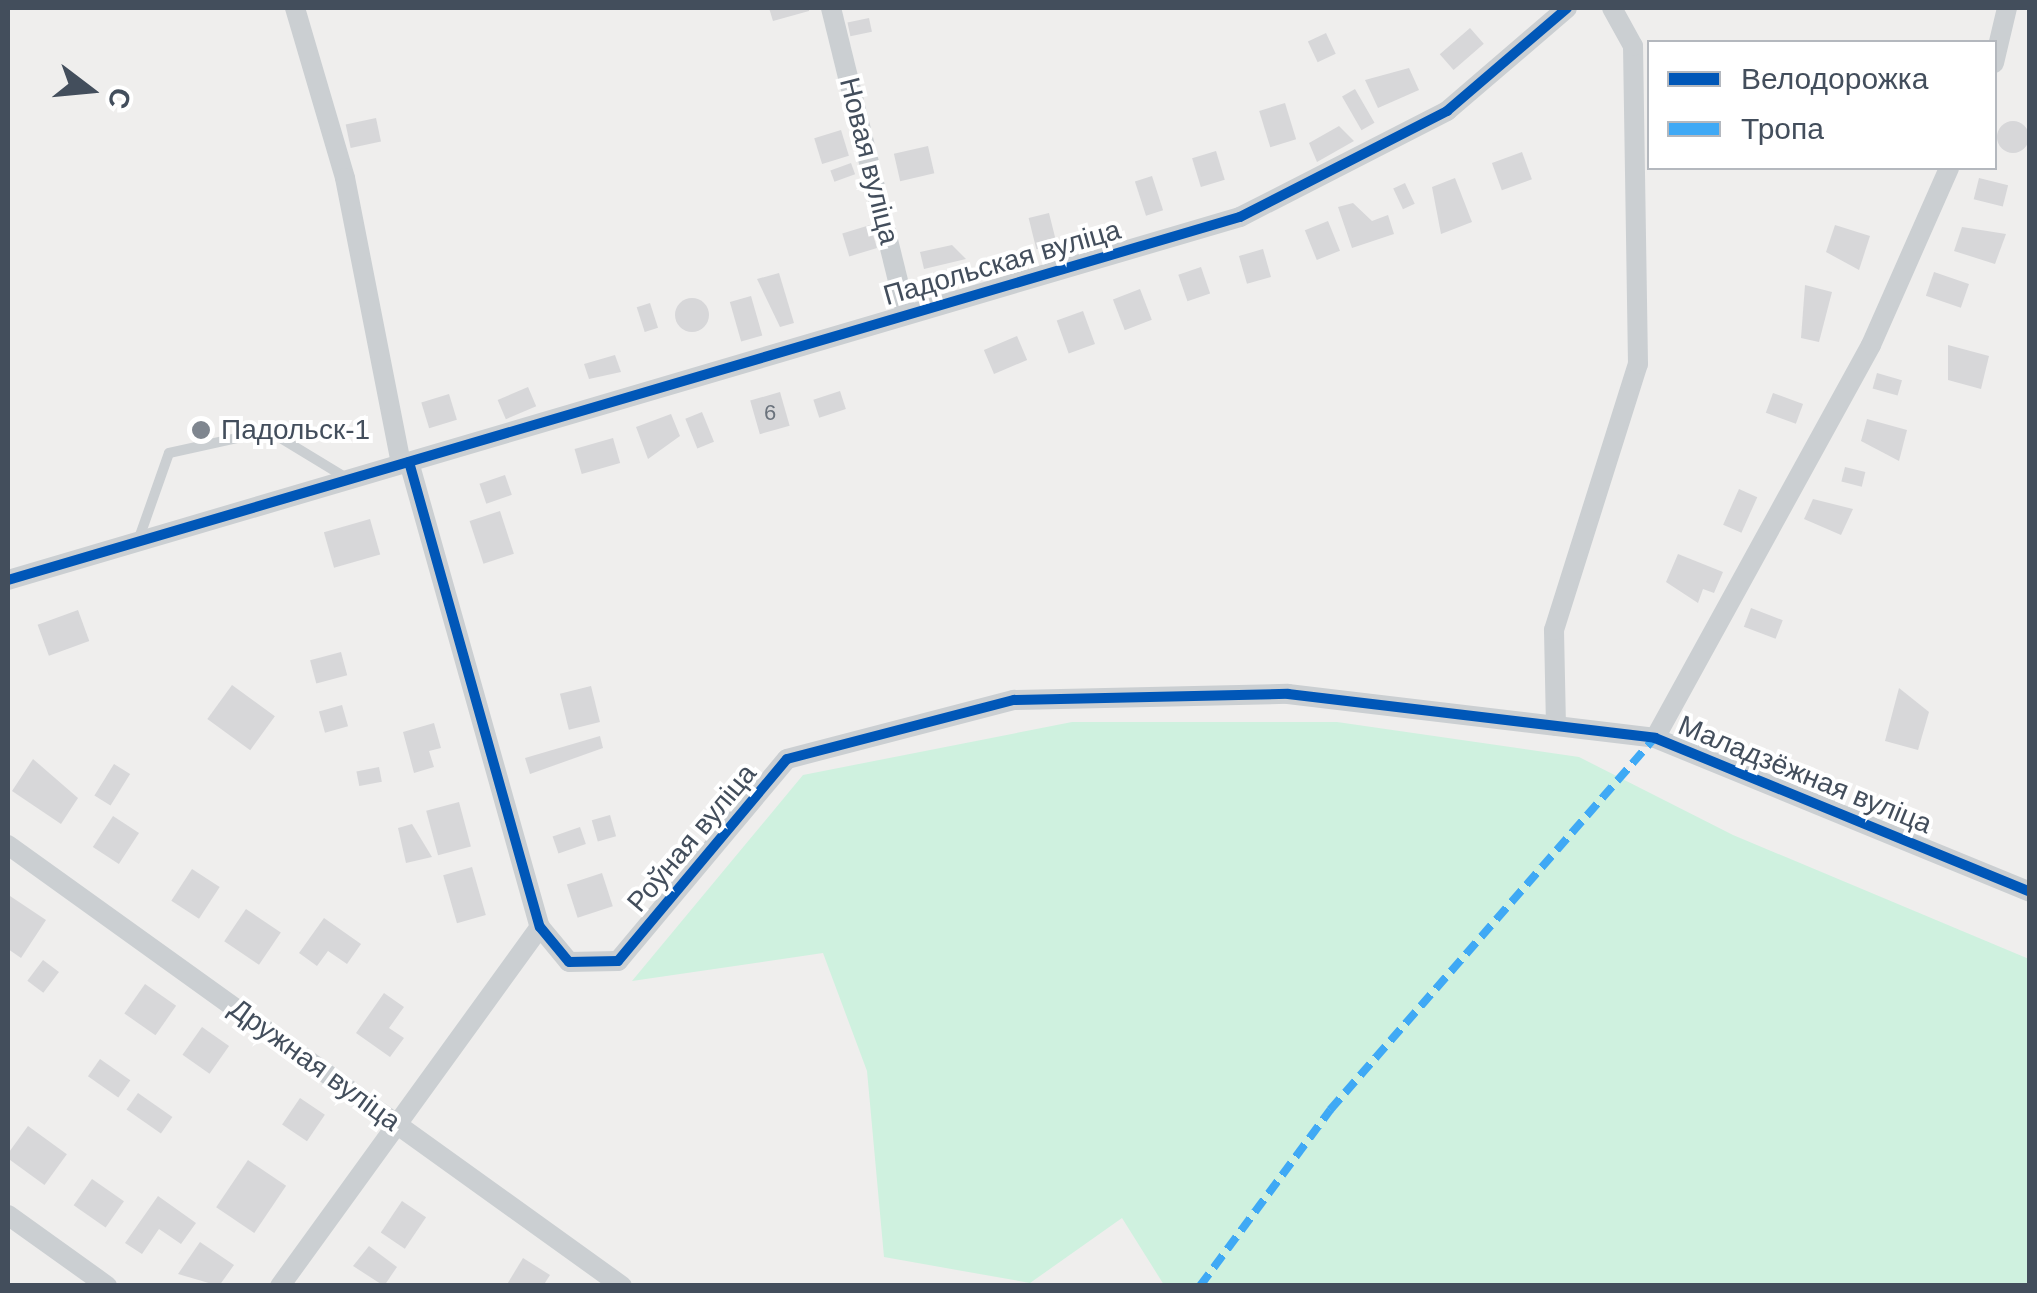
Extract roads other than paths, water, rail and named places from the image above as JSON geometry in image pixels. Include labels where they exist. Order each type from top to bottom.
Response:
[{"type":"street","name":"Роўная вуліца","points":[[295,8],[345,178],[405,463],[540,927],[569,962],[618,961],[787,759],[1014,700],[1288,694],[1556,726]]},
{"type":"street","name":"Новая вуліца","points":[[831,8],[906,314]]},
{"type":"street","name":"Падольская вуліца","points":[[8,580],[1240,217],[1323,181],[1447,110],[1567,8]]},
{"type":"street","points":[[1556,726],[1554,630],[1638,364],[1633,46],[1612,8]]},
{"type":"street","points":[[1997,50],[2007,8]]},
{"type":"street","name":"Маладзёжная вуліца","points":[[1655,738],[1871,346],[1948,170]]},
{"type":"street","name":"Маладзёжная вуліца","points":[[1556,726],[1655,738],[2030,892]]},
{"type":"street","name":"Дружная вуліца","points":[[8,845],[622,1286]]},
{"type":"street","points":[[280,1286],[395,1122],[540,927]]},
{"type":"street","points":[[8,1215],[107,1286]]},
{"type":"lane","points":[[138,542],[169,453],[269,431],[350,480]]},
{"type":"place","name":"Падольск-1","points":[[201,430]]}]
